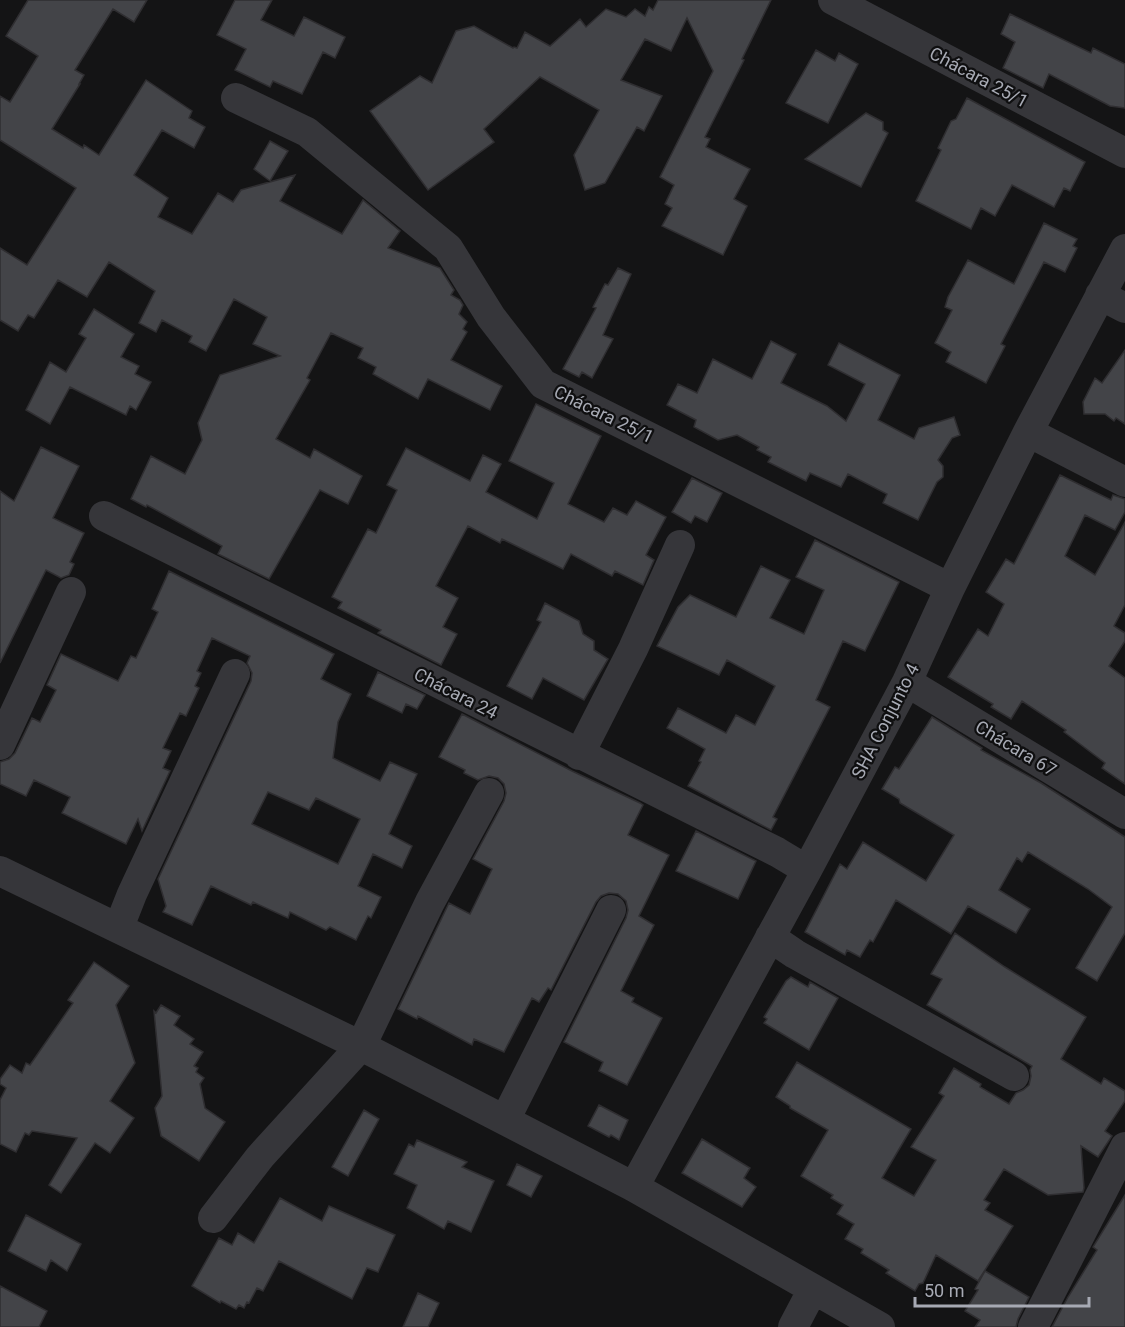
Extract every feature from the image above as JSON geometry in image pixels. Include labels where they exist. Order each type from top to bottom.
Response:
[{"type":"street","name":"Chácara 25/1","points":[[833,0],[1125,153]]},
{"type":"street","name":"Chácara 25/1","points":[[236,98],[307,132],[448,248],[490,317],[543,384],[950,588]]},
{"type":"street","name":"SHA Conjunto 4","points":[[634,1187],[907,682],[950,588],[1028,432],[1113,302],[1125,249]]},
{"type":"street","points":[[1028,432],[1125,482]]},
{"type":"street","name":"Chácara 24","points":[[104,516],[777,852],[807,870]]},
{"type":"street","points":[[579,755],[633,649],[680,545]]},
{"type":"street","points":[[0,745],[71,592]]},
{"type":"street","points":[[119,927],[132,894],[235,674]]},
{"type":"street","name":"Chácara 67","points":[[907,682],[1125,814]]},
{"type":"street","points":[[213,1218],[260,1157],[360,1046],[430,902],[489,793]]},
{"type":"street","points":[[0,871],[119,927],[505,1120],[634,1187],[880,1327]]},
{"type":"street","points":[[505,1120],[611,910]]},
{"type":"street","points":[[770,937],[795,954],[1014,1076]]},
{"type":"street","points":[[1033,1327],[1125,1147]]},
{"type":"street","points":[[793,1327],[813,1289]]},
{"type":"building","points":[[28,0],[147,0],[134,22],[113,9],[75,70],[84,75],[52,129],[99,155],[146,80],[192,111],[189,118],[205,127],[194,148],[162,130],[134,175],[168,198],[158,217],[192,234],[218,193],[233,202],[241,190],[295,175],[280,201],[342,234],[363,200],[400,231],[388,248],[440,268],[454,290],[451,295],[460,300],[463,305],[459,314],[467,322],[463,329],[467,332],[451,360],[502,386],[490,410],[428,379],[418,399],[373,374],[376,367],[358,358],[363,348],[331,333],[307,378],[310,380],[276,439],[310,458],[314,449],[362,476],[348,504],[320,490],[269,579],[218,554],[222,546],[147,505],[146,507],[131,499],[151,456],[185,474],[202,440],[198,423],[220,375],[280,356],[253,344],[267,317],[234,299],[206,351],[189,342],[192,336],[162,320],[156,332],[139,323],[155,291],[109,262],[87,297],[58,280],[34,318],[28,315],[18,331],[0,320],[0,248],[27,265],[76,188],[0,140],[0,96],[10,102],[38,56],[6,36]]},
{"type":"building","points":[[235,0],[272,0],[261,20],[294,36],[304,17],[345,37],[335,58],[323,52],[302,94],[273,81],[270,87],[235,70],[246,49],[217,35]]},
{"type":"building","points":[[658,0],[771,0],[705,137],[710,139],[706,147],[750,169],[734,199],[747,206],[723,255],[662,226],[672,208],[665,204],[674,185],[660,177],[713,71],[687,18],[671,51],[645,39],[621,80],[662,96],[644,131],[637,127],[605,183],[585,190],[574,155],[599,110],[540,77],[484,129],[494,142],[428,190],[370,111],[420,76],[432,83],[456,31],[474,26],[513,48],[517,48],[525,32],[550,46],[580,19],[586,27],[606,9],[626,17],[635,9],[645,16],[649,7],[653,10]]},
{"type":"building","points":[[1010,14],[1091,53],[1093,48],[1125,64],[1125,108],[1110,106],[1049,74],[1043,88],[1003,68],[1015,42],[1001,34]]},
{"type":"building","points":[[816,50],[835,61],[839,53],[858,64],[828,123],[786,103]]},
{"type":"building","points":[[967,98],[1085,162],[1070,191],[1064,188],[1054,207],[1012,185],[995,216],[981,208],[971,229],[916,201],[941,150],[938,148],[951,121],[956,119]]},
{"type":"building","points":[[866,113],[883,122],[883,130],[888,133],[861,187],[805,159]]},
{"type":"building","points":[[270,141],[288,151],[270,181],[254,169]]},
{"type":"building","points":[[1044,223],[1077,239],[1073,246],[1077,248],[1065,272],[1044,262],[1001,344],[1005,346],[986,383],[946,362],[951,352],[935,343],[952,310],[945,307],[948,297],[968,260],[1014,284]]},
{"type":"building","points":[[618,268],[631,274],[603,335],[613,339],[592,378],[582,372],[579,377],[563,369],[596,308],[593,307],[605,284],[608,285]]},
{"type":"building","points":[[94,309],[134,334],[121,357],[139,366],[135,374],[151,382],[136,410],[130,406],[126,415],[70,387],[50,424],[26,410],[50,362],[66,372],[86,338],[79,334]]},
{"type":"building","points":[[771,341],[796,354],[781,383],[827,406],[846,421],[865,384],[828,365],[839,343],[900,375],[878,420],[914,439],[919,428],[954,417],[960,435],[952,438],[938,460],[943,466],[943,477],[937,482],[918,520],[883,503],[887,494],[848,474],[841,487],[810,473],[806,481],[768,462],[771,457],[757,450],[759,447],[737,435],[718,440],[694,427],[696,420],[667,405],[678,384],[697,393],[713,359],[752,379]]},
{"type":"building","points":[[1125,350],[1125,424],[1116,418],[1114,421],[1105,414],[1084,414],[1083,402],[1095,378],[1102,383]]},
{"type":"building","points":[[536,404],[601,436],[568,504],[604,522],[613,508],[627,515],[636,501],[666,517],[646,555],[654,560],[643,585],[615,571],[612,576],[571,554],[563,569],[502,539],[500,543],[468,526],[436,586],[458,598],[443,627],[457,634],[441,665],[378,633],[381,630],[338,608],[342,602],[332,597],[368,529],[376,533],[397,490],[387,485],[406,448],[470,481],[483,455],[501,464],[486,492],[537,519],[554,483],[509,461]]},
{"type":"building","points":[[41,447],[79,466],[53,518],[84,533],[70,562],[74,564],[69,575],[61,578],[46,570],[0,663],[0,491],[14,501]]},
{"type":"building","points":[[1060,475],[1111,500],[1113,495],[1125,499],[1125,512],[1115,530],[1085,515],[1065,556],[1095,575],[1125,522],[1125,605],[1114,626],[1125,633],[1125,641],[1109,666],[1125,678],[1125,784],[1102,768],[1105,763],[1064,732],[1066,730],[1022,701],[1011,719],[991,707],[993,704],[948,677],[978,629],[988,636],[1004,604],[986,592],[1006,559],[1014,564]]},
{"type":"building","points":[[692,478],[722,493],[707,522],[695,516],[691,523],[672,512]]},
{"type":"building","points":[[815,540],[899,582],[865,651],[843,641],[816,700],[830,707],[773,817],[777,819],[771,830],[688,786],[705,749],[667,728],[678,708],[726,733],[736,715],[755,725],[775,686],[727,660],[719,675],[657,646],[678,607],[690,595],[736,617],[761,566],[790,580],[770,618],[804,634],[824,590],[796,577]]},
{"type":"building","points":[[169,571],[334,654],[321,679],[351,694],[338,722],[333,758],[380,781],[390,762],[417,774],[389,834],[412,846],[402,868],[373,854],[358,886],[381,897],[371,918],[368,916],[356,940],[330,927],[326,930],[290,912],[288,918],[253,902],[251,905],[211,886],[192,925],[163,912],[166,906],[158,879],[251,681],[252,673],[247,663],[250,656],[212,638],[197,671],[201,673],[195,686],[199,688],[186,716],[180,713],[163,748],[171,751],[163,768],[170,771],[142,831],[138,819],[126,844],[62,813],[70,797],[34,780],[26,796],[0,784],[0,762],[9,759],[15,753],[32,718],[40,722],[56,690],[47,685],[61,654],[118,681],[131,656],[136,658],[158,612],[152,609]],"holes":[[[268,792],[309,810],[316,798],[360,819],[338,864],[252,824]]]},
{"type":"building","points":[[545,603],[579,621],[583,634],[594,641],[594,650],[608,659],[584,700],[543,678],[532,699],[507,686],[541,622],[537,620]]},
{"type":"building","points":[[378,672],[425,695],[417,709],[406,704],[402,713],[367,696]]},
{"type":"building","points":[[462,714],[643,805],[628,835],[669,855],[639,916],[654,925],[621,991],[634,998],[632,1002],[662,1018],[627,1085],[599,1071],[603,1062],[564,1042],[626,918],[628,910],[626,901],[618,894],[609,893],[601,896],[596,902],[551,990],[548,988],[539,1002],[532,998],[504,1052],[474,1039],[472,1045],[418,1016],[417,1019],[398,1009],[449,903],[470,914],[492,869],[473,859],[504,801],[506,793],[504,784],[498,778],[489,776],[478,780],[464,773],[465,770],[439,757]]},
{"type":"building","points":[[932,717],[982,748],[981,750],[1041,783],[1125,837],[1125,933],[1097,981],[1076,968],[1112,907],[1088,889],[1028,852],[1022,862],[1017,858],[999,890],[1030,909],[1016,933],[968,906],[951,934],[896,900],[873,942],[870,940],[860,957],[847,950],[845,955],[805,932],[840,864],[847,869],[863,842],[926,881],[954,835],[900,803],[899,799],[882,789],[895,767],[899,769]]},
{"type":"building","points":[[696,831],[756,861],[738,899],[676,871]]},
{"type":"building","points":[[955,933],[1086,1017],[1061,1059],[1101,1084],[1104,1078],[1125,1091],[1125,1101],[1105,1131],[1112,1136],[1098,1157],[1081,1146],[1083,1192],[1048,1195],[1004,1169],[984,1200],[990,1203],[985,1210],[1013,1226],[978,1281],[936,1255],[923,1283],[919,1284],[915,1291],[886,1273],[889,1270],[861,1253],[863,1249],[845,1239],[854,1224],[837,1214],[843,1205],[831,1198],[833,1195],[801,1176],[828,1130],[776,1097],[797,1062],[911,1129],[882,1178],[914,1196],[936,1160],[911,1147],[944,1096],[939,1093],[954,1068],[1009,1104],[1016,1093],[1029,1085],[1031,1076],[1032,1066],[927,1005],[942,979],[931,974]]},
{"type":"building","points":[[94,962],[129,986],[116,1005],[135,1063],[110,1101],[134,1118],[110,1153],[95,1143],[61,1193],[49,1185],[77,1138],[32,1131],[29,1135],[25,1133],[16,1152],[0,1144],[0,1100],[6,1088],[0,1084],[0,1079],[10,1065],[22,1073],[26,1063],[30,1065],[73,1003],[68,1000]]},
{"type":"building","points":[[791,977],[808,987],[810,982],[838,998],[809,1050],[764,1023],[767,1019],[764,1017],[786,981]]},
{"type":"building","points":[[161,1005],[180,1016],[174,1025],[194,1039],[190,1044],[203,1052],[194,1066],[198,1068],[196,1072],[204,1078],[200,1084],[205,1108],[225,1122],[199,1161],[161,1136],[155,1108],[162,1096],[154,1011],[156,1013]]},
{"type":"building","points":[[599,1105],[628,1120],[619,1140],[588,1126]]},
{"type":"building","points":[[364,1110],[379,1119],[348,1176],[332,1167]]},
{"type":"building","points":[[702,1139],[750,1168],[744,1178],[756,1187],[742,1207],[682,1173]]},
{"type":"building","points":[[417,1140],[467,1162],[462,1167],[494,1181],[471,1232],[448,1221],[444,1229],[407,1208],[417,1185],[394,1174],[409,1144],[414,1147]]},
{"type":"building","points":[[517,1164],[542,1176],[531,1197],[507,1185]]},
{"type":"building","points":[[1125,1195],[1125,1327],[1052,1327],[1097,1250],[1093,1247]]},
{"type":"building","points":[[280,1198],[322,1221],[329,1206],[395,1235],[378,1272],[367,1268],[352,1299],[279,1261],[263,1291],[257,1288],[244,1308],[239,1305],[236,1309],[221,1301],[220,1303],[192,1286],[219,1238],[232,1245],[238,1233],[254,1243]]},
{"type":"building","points":[[26,1215],[81,1244],[67,1271],[51,1260],[46,1271],[8,1251]]},
{"type":"building","points":[[985,1271],[1029,1297],[1016,1327],[975,1327],[980,1320],[965,1311],[978,1290],[975,1289]]},
{"type":"building","points":[[0,1286],[47,1311],[39,1327],[0,1327]]},
{"type":"building","points":[[418,1293],[439,1303],[428,1327],[403,1327]]}]
